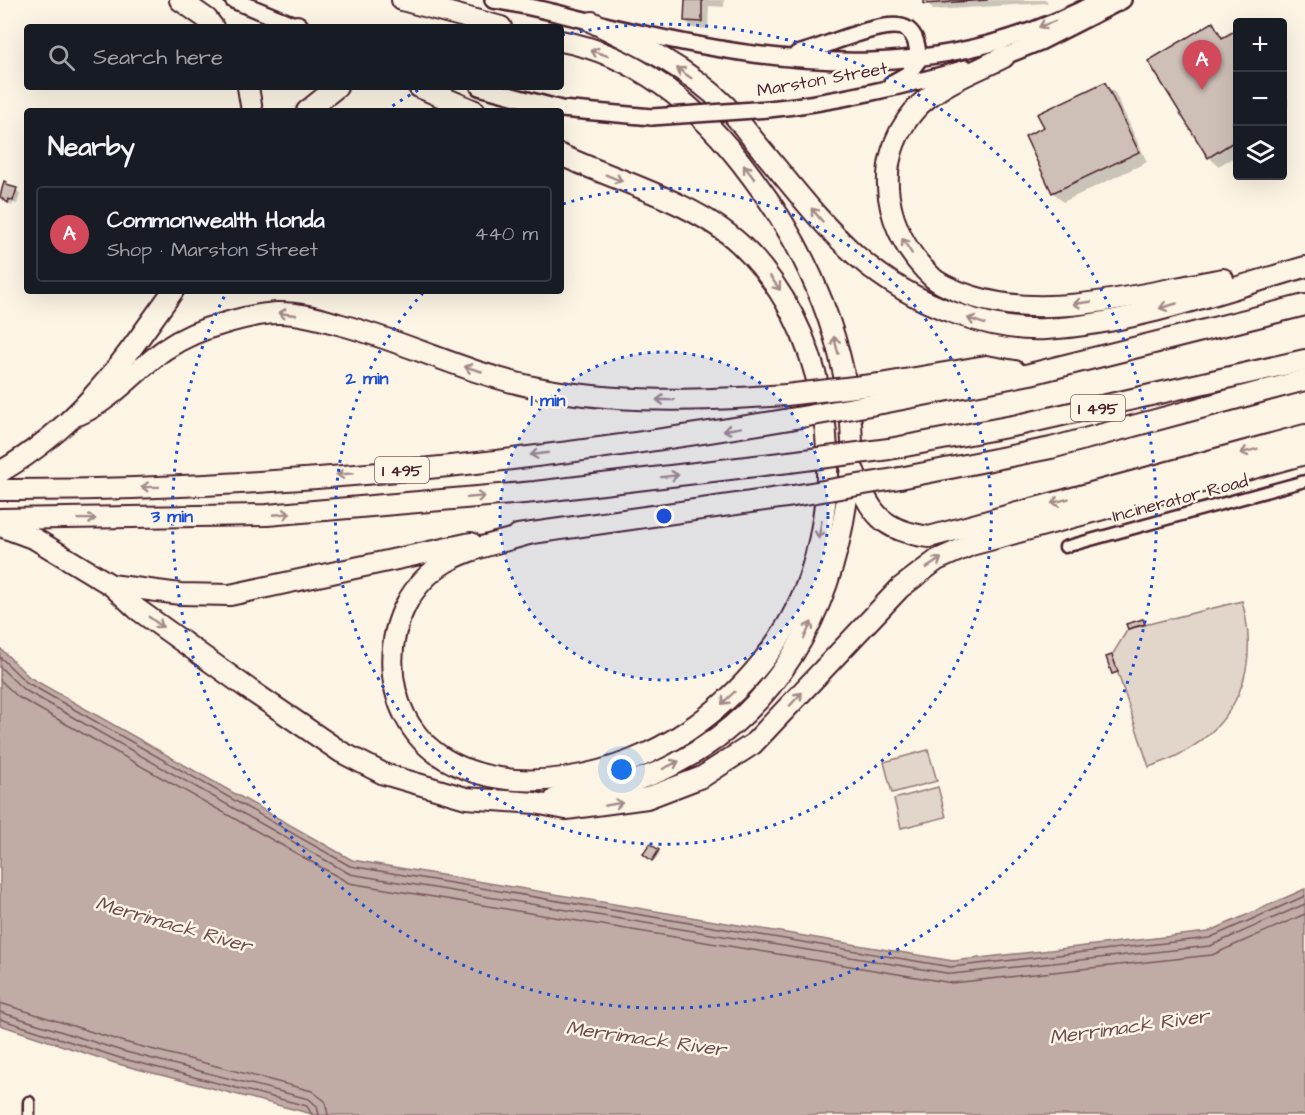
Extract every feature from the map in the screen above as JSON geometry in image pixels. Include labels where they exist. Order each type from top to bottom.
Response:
[{"type":"highway","points":[[180,0],[211,24]]},
{"type":"highway","points":[[402,0],[490,24]]},
{"type":"highway","points":[[592,22],[649,50],[688,75],[726,106],[844,246],[889,283],[943,309],[991,325],[1044,330],[1106,323],[1305,266]]},
{"type":"highway","points":[[535,803],[623,785],[675,764],[721,733],[757,700],[802,643],[825,593],[841,540],[852,465],[847,399],[829,322],[798,249],[760,187],[727,144],[683,100],[641,71],[618,59],[564,42]]},
{"type":"highway","points":[[1004,57],[945,87],[916,109],[898,133],[889,167],[889,207],[905,247],[935,279],[975,297],[1026,306],[1066,305],[1305,266]]},
{"type":"highway","points":[[248,90],[252,108]]},
{"type":"highway","points":[[311,108],[333,90]]},
{"type":"highway","points":[[427,90],[468,108]]},
{"type":"highway","points":[[529,534],[447,561],[427,577],[410,596],[398,618],[391,667],[395,688],[411,726],[423,741],[442,757],[461,767],[480,774],[514,779],[556,778],[629,761],[685,733],[713,712],[756,670],[786,626],[810,576],[824,508],[826,439],[816,374],[803,332],[776,284],[737,241],[705,220],[564,156]]},
{"type":"highway","points":[[0,472],[21,459],[78,415],[109,381],[171,294]]},
{"type":"highway","name":"I 495","points":[[5,490],[179,486],[391,471],[702,434],[790,419],[881,394],[1030,374],[1305,305]]},
{"type":"highway","points":[[78,415],[94,409],[164,351],[184,339],[223,323],[276,313],[313,317],[364,330],[452,363],[532,387],[624,399],[715,400],[786,395],[881,394]]},
{"type":"highway","name":"I 495","points":[[0,519],[267,515],[547,491],[789,462],[889,449],[1129,401],[1305,360]]},
{"type":"highway","points":[[111,585],[180,594],[230,594],[453,546],[793,496],[900,478],[1051,448],[1305,380]]},
{"type":"highway","points":[[852,465],[866,501],[882,522],[904,533],[929,537],[1305,435]]},
{"type":"highway","points":[[0,526],[35,539],[111,585],[137,609],[250,690],[341,752],[364,764],[410,783],[466,798],[535,803],[566,809],[597,807],[647,798],[702,777],[753,744],[900,588],[937,560],[971,545],[1305,454]]},
{"type":"main road","points":[[233,0],[291,24]]},
{"type":"main road","name":"Marston Street","points":[[493,0],[720,50],[774,58],[886,62],[919,59],[1023,34],[1101,0]]},
{"type":"main road","name":"Marston Street","points":[[564,109],[652,117],[796,106],[926,80],[1004,57],[1087,20],[1123,0]]},
{"type":"main road","points":[[774,58],[814,50],[884,25],[900,26],[909,30],[916,40],[919,59],[908,74],[882,88]]},
{"type":"main road","name":"Marston Street","points":[[490,90],[557,108]]},
{"type":"street","name":"Incinerator Road","points":[[1065,547],[1305,481]]},
{"type":"street","points":[[28,1102],[29,1115]]},
{"type":"shaded area","points":[[1242,601],[1248,630],[1248,657],[1243,682],[1233,705],[1219,725],[1200,742],[1176,756],[1149,767],[1112,655],[1128,629]]},
{"type":"shaded area","points":[[928,750],[937,781],[892,793],[884,762]]},
{"type":"shaded area","points":[[938,787],[946,817],[901,828],[894,799]]},
{"type":"water","name":"Merrimack River","points":[[0,648],[29,677],[352,860],[953,961],[1208,932],[1305,889],[1305,1115],[316,1115],[118,1064],[0,1025]]},
{"type":"building","points":[[685,0],[702,0],[702,22],[684,21]]},
{"type":"building","points":[[924,0],[988,0],[924,4]]},
{"type":"building","points":[[1213,22],[1222,38],[1233,32],[1233,142],[1208,158],[1148,61]]},
{"type":"building","points":[[1105,82],[1139,152],[1052,193],[1025,136],[1044,127],[1037,114]]},
{"type":"building","points":[[4,181],[7,182],[6,185],[17,188],[13,201],[9,199],[8,203],[0,197]]},
{"type":"building","points":[[1143,619],[1145,624],[1128,629],[1126,624]]},
{"type":"building","points":[[1112,655],[1118,672],[1112,674],[1106,657]]},
{"type":"building","points":[[650,844],[659,850],[652,861],[643,854]]},
{"type":"place","name":"Commonwealth Honda","points":[[1202,90]]}]
